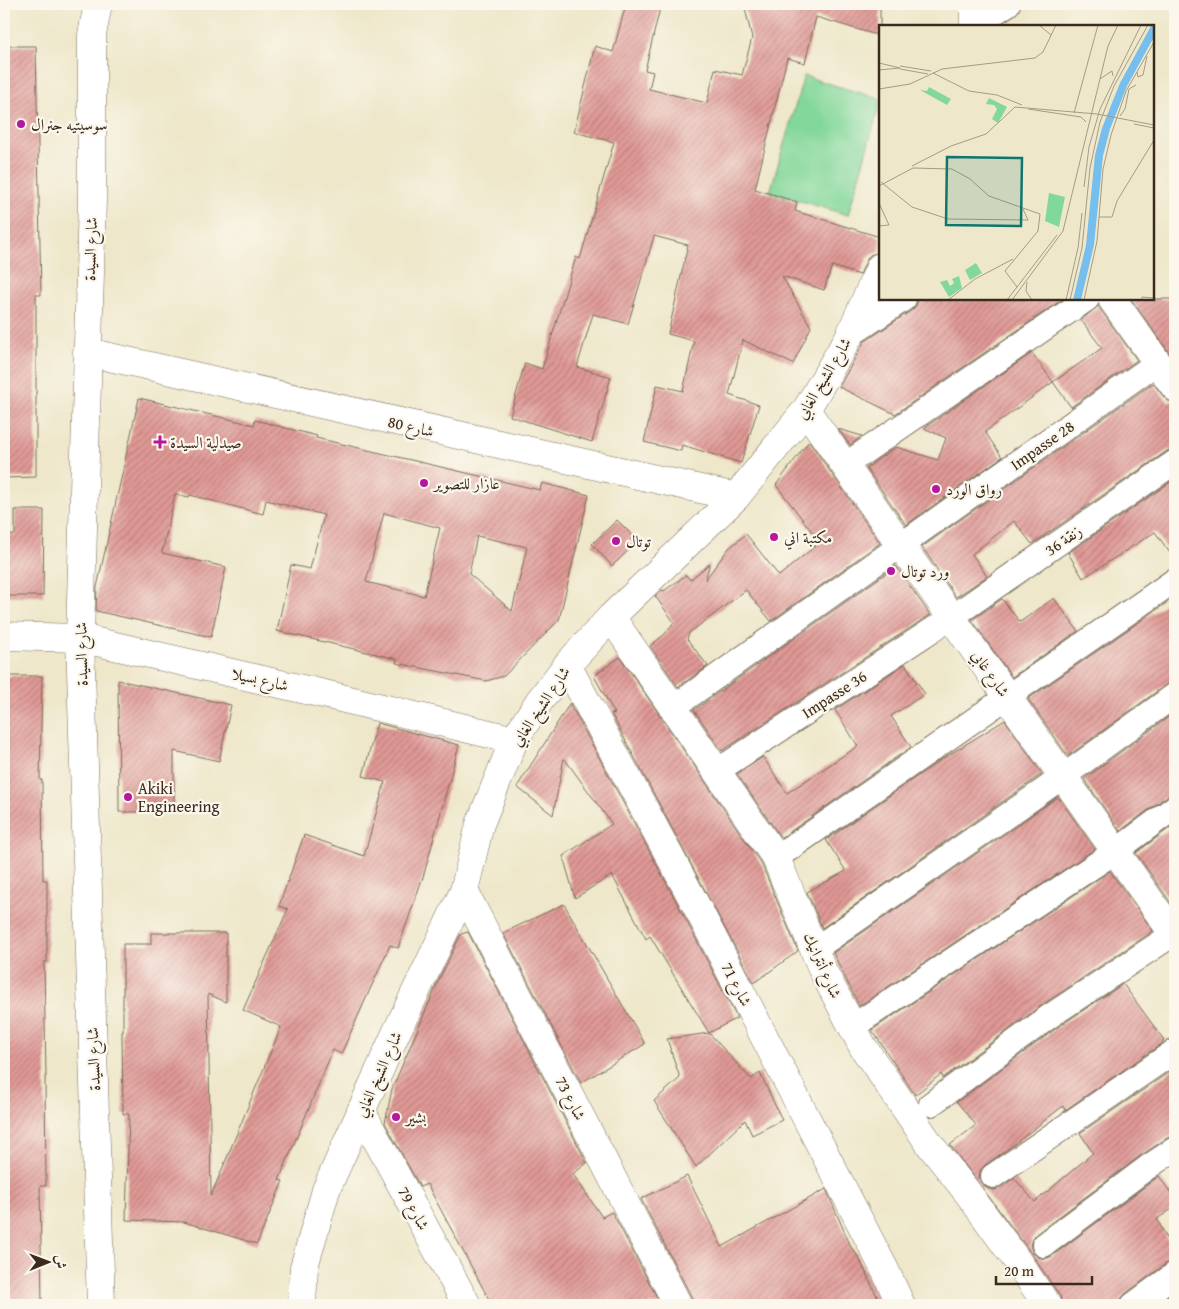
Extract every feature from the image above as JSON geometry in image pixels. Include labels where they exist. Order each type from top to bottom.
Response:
[{"type":"street","name":"شارع السيدة","points":[[98,4],[92,35],[92,199],[80,638],[101,1305]]},
{"type":"street","points":[[974,4],[974,25]]},
{"type":"street","points":[[976,25],[1008,4]]},
{"type":"street","name":"شارع الشيخ الغابي","points":[[302,1305],[304,1267],[326,1190],[396,1033],[464,892],[480,824],[514,740],[540,700],[567,665],[611,617],[736,497],[806,410],[850,335],[879,269]]},
{"type":"street","points":[[850,335],[902,300]]},
{"type":"street","points":[[845,465],[1086,300]]},
{"type":"street","points":[[1113,300],[1175,386]]},
{"type":"street","name":"شارع 80","points":[[87,352],[736,497]]},
{"type":"street","name":"Impasse 28","points":[[674,707],[1158,362]]},
{"type":"street","name":"شارع غابي","points":[[806,410],[1175,934]]},
{"type":"street","name":"زنقة 36","points":[[952,618],[1175,462]]},
{"type":"street","points":[[776,858],[1175,580]]},
{"type":"street","name":"شارع أنترانيك","points":[[611,617],[776,858],[823,971],[863,1047],[931,1146],[968,1193],[1047,1305]]},
{"type":"street","name":"Impasse 36","points":[[716,771],[952,618]]},
{"type":"street","name":"شارع بسيلا","points":[[4,636],[80,638],[315,691],[514,740]]},
{"type":"street","name":"شارع 71","points":[[567,665],[698,909],[886,1272],[901,1305]]},
{"type":"street","points":[[815,949],[1064,776],[1175,695]]},
{"type":"street","points":[[852,1027],[1116,851],[1175,807]]},
{"type":"street","name":"شارع 73","points":[[464,892],[678,1305]]},
{"type":"street","points":[[931,1104],[1050,1016],[1175,934]]},
{"type":"street","points":[[993,1176],[1175,1050]]},
{"type":"street","name":"شارع 79","points":[[361,1111],[467,1305]]},
{"type":"street","points":[[1044,1245],[1175,1149]]},
{"type":"street","points":[[1132,1305],[1175,1274]]},
{"type":"green space","points":[[804,76],[879,99],[879,107],[848,215],[770,192]]},
{"type":"building","points":[[626,4],[661,4],[645,70],[653,72],[649,89],[707,103],[715,69],[742,75],[752,38],[744,4],[880,4],[879,36],[816,17],[805,63],[787,58],[755,189],[797,202],[795,211],[879,237],[879,252],[870,255],[860,275],[832,266],[824,290],[782,276],[811,327],[793,364],[743,340],[729,395],[759,405],[741,463],[682,445],[681,451],[644,442],[657,385],[683,391],[694,341],[668,334],[688,245],[654,236],[628,324],[593,314],[577,367],[611,377],[592,442],[510,416],[525,363],[542,369],[576,257],[580,259],[614,142],[574,132],[595,46],[613,52]]},
{"type":"building","points":[[4,46],[36,46],[41,295],[36,295],[36,477],[4,478]]},
{"type":"building","points":[[1175,299],[1175,361],[1132,300]]},
{"type":"building","points":[[918,300],[1062,300],[895,414],[839,387],[864,342],[916,306]]},
{"type":"building","points":[[1098,306],[1137,360],[1071,407],[1053,382],[1102,348],[1081,320]]},
{"type":"building","points":[[1032,353],[1053,382],[985,432],[1002,457],[906,525],[866,468],[896,447],[938,460],[946,438],[924,428]]},
{"type":"building","points":[[1153,383],[1168,401],[1175,402],[1175,448],[1167,451],[1032,544],[1014,521],[972,554],[986,577],[956,597],[922,547]]},
{"type":"building","points":[[139,398],[254,425],[255,420],[317,436],[316,438],[540,490],[542,483],[589,495],[559,620],[504,676],[486,681],[396,663],[397,659],[277,631],[291,565],[310,569],[324,515],[266,500],[263,514],[190,495],[189,497],[175,494],[162,553],[226,567],[211,637],[96,611],[97,587]],"holes":[[[384,513],[440,528],[424,596],[366,582]],[[477,536],[527,547],[512,611],[469,574]]]},
{"type":"building","points":[[838,429],[862,436],[850,445]]},
{"type":"building","points":[[809,441],[880,543],[771,621],[746,590],[689,633],[687,639],[708,666],[678,687],[650,646],[665,634],[674,622],[655,596],[686,575],[690,580],[710,563],[705,580],[729,548],[746,534],[779,576],[820,542],[776,485]]},
{"type":"building","points":[[1175,479],[1175,560],[1155,532],[1083,578],[1068,553]]},
{"type":"building","points":[[15,510],[44,510],[43,596],[4,596],[4,535],[15,535]]},
{"type":"building","points":[[617,520],[638,541],[612,566],[592,544]]},
{"type":"building","points":[[896,566],[930,615],[722,751],[694,710]]},
{"type":"building","points":[[1175,597],[1175,682],[1167,684],[1068,756],[1028,699]]},
{"type":"building","points":[[1054,598],[1078,631],[1012,677],[972,620],[1002,599],[1020,622]]},
{"type":"building","points":[[620,657],[762,865],[798,951],[754,983],[611,713],[615,714],[594,676]]},
{"type":"building","points":[[905,664],[925,694],[891,716],[911,747],[781,838],[737,774],[763,757],[787,793],[858,746],[835,710]]},
{"type":"building","points":[[4,676],[42,676],[40,780],[42,780],[43,880],[47,880],[47,962],[44,962],[46,1186],[40,1186],[42,1305],[4,1305]]},
{"type":"building","points":[[118,680],[231,705],[219,761],[174,751],[174,812],[119,812]]},
{"type":"building","points":[[570,703],[737,1018],[709,1033],[650,936],[646,939],[612,875],[575,898],[563,856],[612,824],[564,758],[553,815],[517,787]]},
{"type":"building","points":[[1175,712],[1175,794],[1167,796],[1120,831],[1084,779]]},
{"type":"building","points":[[1005,720],[1042,774],[822,928],[807,892],[846,871],[826,840],[942,759]]},
{"type":"building","points":[[377,723],[459,745],[424,874],[398,948],[390,945],[341,1054],[333,1050],[279,1180],[283,1181],[257,1244],[184,1222],[126,1220],[129,1114],[123,1114],[123,944],[151,944],[151,933],[226,933],[226,1002],[208,994],[211,1196],[281,1027],[243,1010],[288,909],[279,906],[304,835],[364,856],[385,782],[363,776]]},
{"type":"building","points":[[1058,797],[1095,849],[859,1006],[833,953]]},
{"type":"building","points":[[1175,824],[1175,909],[1136,853]]},
{"type":"building","points":[[1110,871],[1153,931],[1042,1005],[943,1078],[941,1074],[915,1095],[872,1030]]},
{"type":"building","points":[[564,904],[645,1044],[581,1083],[503,933]]},
{"type":"building","points":[[468,932],[587,1163],[573,1174],[602,1217],[612,1212],[661,1305],[492,1305],[427,1184],[420,1187],[385,1123],[392,1089],[438,982],[461,934]]},
{"type":"building","points":[[1123,984],[1164,1040],[1162,1041],[1163,1043],[1065,1110],[1063,1106],[985,1165],[980,1171],[979,1178],[981,1183],[987,1188],[994,1190],[1000,1188],[1014,1178],[1035,1202],[1093,1153],[1080,1133],[1175,1068],[1175,1135],[1167,1138],[1140,1156],[1036,1234],[1030,1246],[1033,1253],[1038,1257],[1045,1259],[1052,1256],[1159,1176],[1175,1199],[1175,1207],[1157,1219],[1175,1254],[1175,1261],[1167,1263],[1125,1294],[1119,1305],[1062,1305],[1060,1296],[1031,1253],[950,1145],[976,1125],[957,1102],[1058,1027]]},
{"type":"building","points":[[709,1033],[751,1079],[760,1073],[782,1120],[752,1135],[745,1120],[696,1167],[654,1101],[680,1078],[667,1039]]},
{"type":"building","points":[[687,1176],[722,1247],[826,1189],[851,1247],[859,1258],[881,1305],[694,1305],[641,1199]]},
{"type":"building","points":[[1175,1291],[1175,1305],[1156,1305]]},
{"type":"place","name":"سوسيتيه جنرال","points":[[21,124]]},
{"type":"place","name":"صيدلية السيدة","points":[[160,442]]},
{"type":"place","name":"عازار للتصوير","points":[[424,483]]},
{"type":"place","name":"رواق الورد","points":[[936,489]]},
{"type":"place","name":"مكتبة اني","points":[[774,537]]},
{"type":"place","name":"توتال","points":[[616,541]]},
{"type":"place","name":"ورد توتال","points":[[891,571]]},
{"type":"place","name":"Akiki Engineering","points":[[128,797]]},
{"type":"place","name":"بشير","points":[[396,1117]]}]
